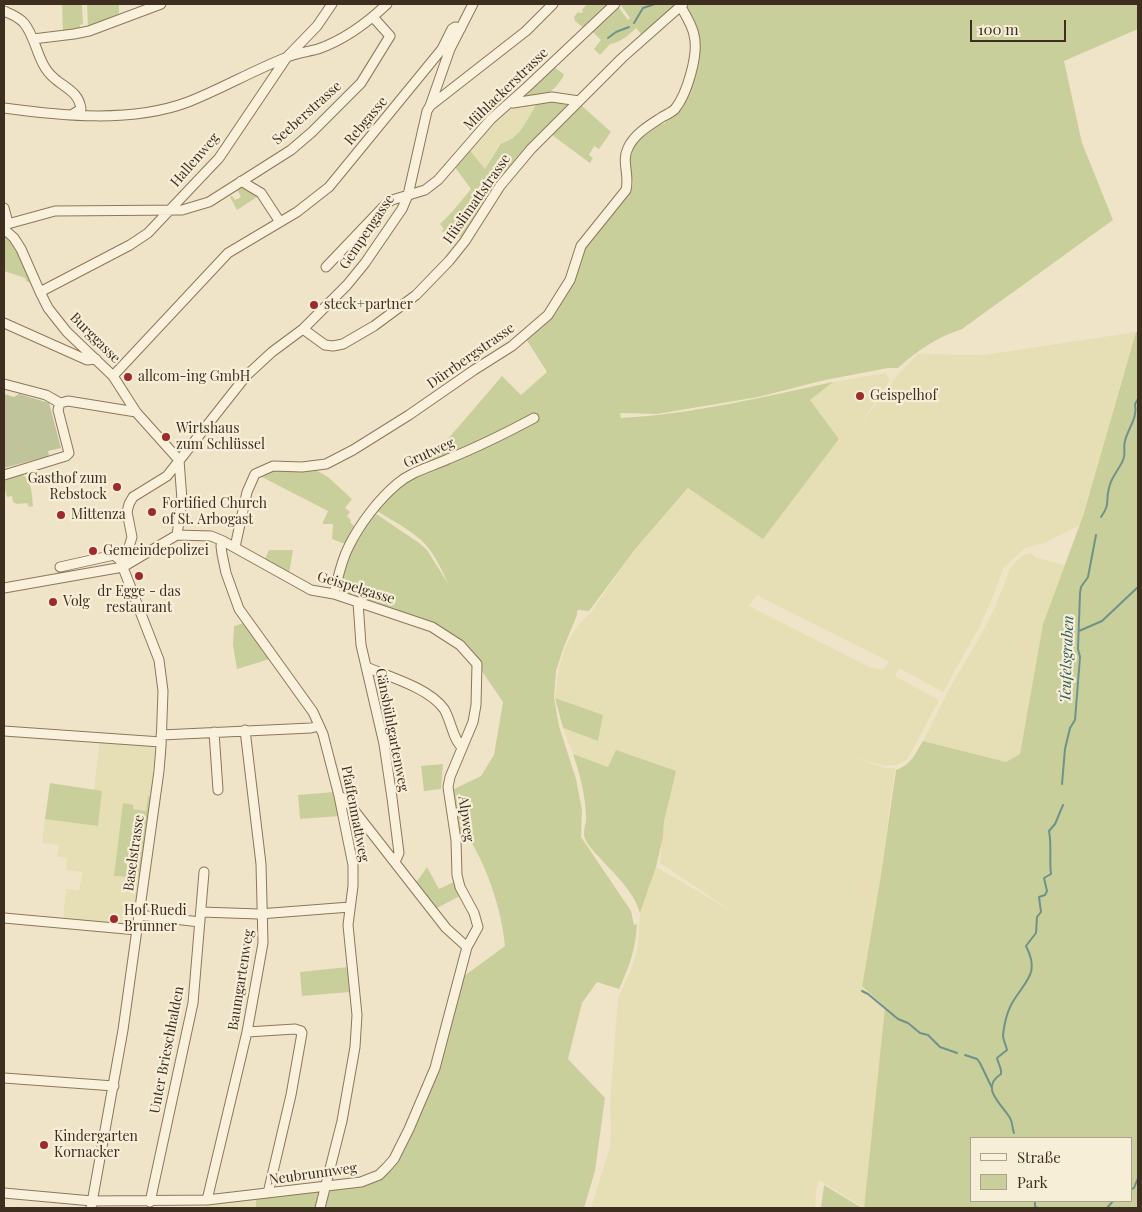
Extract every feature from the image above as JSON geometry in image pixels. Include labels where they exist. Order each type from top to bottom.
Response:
[{"type":"street","points":[[32,39],[89,31],[161,4]]},
{"type":"street","name":"Hallenweg","points":[[40,292],[141,238],[157,224],[219,158],[286,57],[317,26],[332,4]]},
{"type":"street","points":[[4,108],[118,117],[187,102],[286,57],[319,48],[338,40],[373,18],[388,4]]},
{"type":"street","name":"Gempengasse","points":[[166,476],[246,376],[272,352],[303,329],[357,274],[402,209],[408,195],[427,111],[450,49],[473,4]]},
{"type":"street","points":[[430,106],[526,31],[553,4]]},
{"type":"street","name":"Mühlackerstrasse","points":[[326,267],[386,204],[392,200],[425,190],[438,180],[490,119],[506,107],[615,4]]},
{"type":"street","name":"Hüslimattstrasse","points":[[303,329],[325,345],[343,344],[374,326],[416,295],[449,262],[465,241],[487,205],[514,168],[531,149],[622,58],[682,6]]},
{"type":"street","name":"Dürrbergstrasse","points":[[235,548],[247,492],[255,474],[273,466],[302,467],[326,464],[353,450],[512,346],[548,315],[570,280],[581,246],[626,190],[628,178],[624,159],[630,144],[636,136],[674,110],[687,88],[695,48],[695,37],[682,6]]},
{"type":"street","points":[[4,11],[23,22],[46,69],[53,78],[76,95],[81,109],[72,114]]},
{"type":"street","name":"Seeberstrasse","points":[[5,226],[56,210],[168,211],[182,210],[209,202],[290,150],[334,112],[361,83],[390,36],[373,18]]},
{"type":"street","name":"Rebgasse","points":[[113,376],[228,253],[297,212],[329,187],[437,56],[452,29],[455,26],[461,28]]},
{"type":"street","points":[[506,107],[515,101],[552,97],[579,101]]},
{"type":"street","points":[[241,181],[261,193],[280,222]]},
{"type":"street","name":"Burggasse","points":[[4,208],[5,226],[21,249],[48,308],[67,332],[113,376],[136,412],[179,460]]},
{"type":"street","points":[[4,323],[87,360],[96,359]]},
{"type":"street","points":[[4,384],[46,395],[60,403],[68,401],[136,412]]},
{"type":"street","points":[[4,476],[63,458],[69,453],[58,410],[60,403]]},
{"type":"street","name":"Grutweg","points":[[334,594],[347,548],[358,529],[398,482],[423,468],[447,460],[495,439],[534,418]]},
{"type":"street","points":[[177,535],[182,500],[179,460]]},
{"type":"street","points":[[124,567],[132,537],[127,512],[129,504],[137,493],[166,476],[175,476],[181,482]]},
{"type":"street","points":[[4,588],[124,567],[177,535],[201,535],[223,541]]},
{"type":"street","name":"Geispelgasse","points":[[223,541],[311,590],[334,594],[432,627],[460,645],[476,664]]},
{"type":"street","name":"Pfaffenmattweg","points":[[223,541],[222,554],[226,573],[239,609],[312,712],[319,726],[332,767],[353,865],[353,886],[348,925],[357,1015],[355,1047],[342,1121],[320,1208]]},
{"type":"street","points":[[60,567],[114,555],[124,567]]},
{"type":"street","name":"Baselstrasse","points":[[92,1205],[114,1086],[138,930],[159,771],[161,739],[163,691],[159,660],[124,567]]},
{"type":"street","name":"Gänsbühlgartenweg","points":[[358,602],[361,645],[384,744],[399,853],[395,862]]},
{"type":"street","name":"Alpweg","points":[[467,947],[478,927],[474,913],[460,887],[457,875],[456,840],[448,787],[450,777],[473,722],[476,705],[476,664]]},
{"type":"street","points":[[366,666],[417,688],[437,700],[450,719],[457,740],[462,747]]},
{"type":"street","points":[[4,731],[161,739],[214,732],[311,728],[319,726]]},
{"type":"street","name":"Baumgartenweg","points":[[207,1200],[247,1032],[263,943],[261,864],[245,730]]},
{"type":"street","points":[[214,732],[218,790]]},
{"type":"street","points":[[339,796],[346,800],[446,928],[467,947]]},
{"type":"street","name":"Unter Brieschhalden","points":[[150,1202],[191,1012],[204,872]]},
{"type":"street","points":[[139,915],[200,917],[350,907]]},
{"type":"street","points":[[4,918],[138,930]]},
{"type":"street","name":"Neubrunnweg","points":[[4,1193],[92,1205],[207,1200],[361,1182],[379,1175],[394,1159],[409,1129],[434,1068],[467,947]]},
{"type":"street","points":[[247,1032],[295,1029],[302,1033],[291,1096],[268,1193]]},
{"type":"street","points":[[4,1078],[114,1086]]},
{"type":"shaded area","points":[[537,103],[528,120],[510,141],[500,143],[485,169],[468,148],[480,132],[511,106]]},
{"type":"shaded area","points":[[1136,332],[1080,525],[1044,543],[1025,548],[1004,567],[978,629],[943,692],[899,668],[895,676],[939,700],[907,760],[896,765],[884,766],[846,755],[885,768],[895,768],[881,875],[862,983],[862,986],[885,1007],[864,1208],[819,1180],[815,1208],[591,1208],[610,1147],[610,1105],[618,998],[633,965],[638,946],[640,913],[656,867],[733,912],[660,863],[664,822],[617,750],[609,767],[573,754],[563,728],[598,741],[603,715],[555,698],[558,672],[564,650],[571,636],[591,612],[636,548],[689,488],[763,538],[839,439],[810,400],[833,382],[886,373],[890,380],[859,426],[901,371],[918,354],[984,355]],"holes":[[[757,595],[888,661],[882,670],[869,667],[749,606]]]},
{"type":"shaded area","points":[[1031,553],[1034,557],[1065,565],[1043,624],[1020,754],[1006,762],[923,741],[947,693],[982,633],[996,605],[1010,569],[1017,560]]},
{"type":"shaded area","points":[[100,739],[155,744],[152,797],[148,796],[146,811],[133,809],[133,805],[114,876],[139,878],[132,924],[130,925],[63,921],[66,889],[79,890],[83,872],[66,870],[67,858],[57,857],[59,845],[42,843],[45,819],[98,825],[102,791],[94,790]]},
{"type":"shaded area","points":[[256,1197],[256,1208],[206,1208],[205,1204]]},
{"type":"green space","points":[[62,4],[82,4],[83,24],[80,25],[80,30],[63,31]]},
{"type":"green space","points":[[87,4],[119,4],[119,15],[88,27]]},
{"type":"green space","points":[[587,4],[611,4],[585,29],[575,21],[574,17],[578,12],[583,12],[582,10]]},
{"type":"green space","points":[[620,4],[681,4],[642,35],[636,28],[621,40],[610,44],[600,55],[594,49],[601,40],[591,30],[617,5],[628,20],[630,18]]},
{"type":"green space","points":[[684,4],[1138,4],[1138,29],[1064,61],[1082,143],[1113,220],[962,329],[928,345],[898,368],[888,368],[825,380],[758,397],[657,414],[620,413],[621,418],[675,413],[728,404],[833,382],[810,400],[839,439],[763,539],[688,488],[636,548],[589,611],[577,611],[563,649],[556,671],[554,698],[559,726],[576,779],[582,810],[581,837],[631,911],[634,925],[637,924],[631,958],[619,989],[597,982],[582,1003],[568,1059],[605,1098],[595,1171],[584,1208],[256,1208],[256,1195],[361,1182],[387,1167],[435,1068],[440,1067],[464,976],[505,946],[501,918],[493,889],[468,837],[460,837],[452,790],[481,776],[494,755],[503,702],[477,664],[442,633],[334,594],[347,549],[372,511],[427,550],[449,585],[436,558],[425,544],[411,532],[374,509],[423,468],[502,376],[521,395],[547,372],[526,339],[555,313],[577,273],[584,247],[631,192],[633,183],[629,162],[634,145],[643,135],[658,125],[665,123],[675,110],[695,48]]},
{"type":"green space","points":[[552,66],[564,74],[554,89],[540,96],[526,98],[523,96]]},
{"type":"green space","points":[[550,100],[565,103],[567,107],[462,238],[441,231],[444,229],[440,224],[471,189],[454,166],[468,148],[485,169],[501,143],[513,138],[518,133],[537,103]]},
{"type":"green space","points":[[581,105],[611,132],[599,149],[594,146],[589,155],[593,158],[590,163],[552,135]]},
{"type":"green space","points":[[240,186],[260,195],[237,210],[230,197],[232,196],[235,200],[241,197],[236,187]]},
{"type":"green space","points":[[6,234],[9,236],[34,281],[27,282],[25,278],[4,271],[4,240]]},
{"type":"green space","points":[[1136,332],[1138,332],[1138,1208],[864,1208],[885,1007],[862,986],[881,875],[896,770],[909,762],[923,741],[1006,762],[1020,754],[1043,624],[1083,516]]},
{"type":"green space","points":[[4,394],[14,397],[19,394],[49,403],[61,448],[48,451],[48,456],[4,468]]},
{"type":"green space","points":[[314,469],[328,477],[352,499],[345,508],[350,512],[347,516],[355,527],[348,545],[332,539],[333,524],[323,524],[328,511],[260,476],[273,470]]},
{"type":"green space","points":[[21,474],[25,476],[29,483],[33,506],[29,507],[27,503],[17,504],[13,502],[12,496],[7,497],[4,478]]},
{"type":"green space","points":[[269,550],[293,550],[289,574],[265,559]]},
{"type":"green space","points":[[247,622],[273,658],[237,669],[233,645],[234,626]]},
{"type":"green space","points":[[555,698],[603,715],[598,741],[563,728]]},
{"type":"green space","points":[[616,750],[676,771],[664,821],[663,837],[656,867],[640,913],[628,890],[591,848],[584,836],[585,800],[573,754],[608,767]]},
{"type":"green space","points":[[443,764],[441,789],[424,791],[421,766]]},
{"type":"green space","points":[[50,783],[102,791],[98,826],[45,819]]},
{"type":"green space","points":[[334,792],[339,816],[300,819],[298,795]]},
{"type":"green space","points":[[148,796],[152,797],[139,878],[114,876],[123,803],[133,805],[133,809],[146,811]]},
{"type":"green space","points":[[427,867],[439,889],[456,881],[460,896],[435,909],[415,884]]},
{"type":"green space","points":[[348,967],[350,992],[302,996],[300,972]]},
{"type":"green space","points":[[824,1185],[862,1208],[821,1208]]},
{"type":"waterway","points":[[634,23],[643,8],[655,4]]},
{"type":"waterway","points":[[608,38],[616,32],[629,27]]},
{"type":"waterway","name":"Teufelsgraben","points":[[1101,517],[1107,505],[1110,484],[1124,458],[1126,436],[1134,418],[1135,404],[1138,399]]},
{"type":"waterway","name":"Teufelsgraben","points":[[1062,784],[1065,749],[1070,728],[1075,720],[1080,657],[1078,649],[1080,593],[1081,587],[1088,577],[1096,535]]},
{"type":"waterway","points":[[1079,631],[1102,621],[1138,587]]},
{"type":"waterway","name":"Teufelsgraben","points":[[1014,1133],[1011,1120],[994,1096],[992,1085],[1001,1074],[997,1058],[1007,1050],[1003,1035],[1008,1012],[1031,971],[1032,964],[1026,946],[1036,933],[1037,917],[1041,912],[1039,897],[1045,895],[1047,891],[1044,878],[1051,874],[1049,831],[1055,824],[1063,805]]},
{"type":"waterway","points":[[862,991],[898,1019],[908,1023],[920,1033],[928,1035],[940,1047],[957,1053]]},
{"type":"waterway","points":[[965,1055],[977,1059],[992,1088]]},
{"type":"waterway","points":[[1132,1189],[1138,1178]]},
{"type":"waterway","name":"Teufelsgraben","points":[[1035,1202],[1035,1207],[1038,1208]]},
{"type":"waterway","points":[[1107,1208],[1112,1202]]},
{"type":"place","name":"steck+partner","points":[[314,305]]},
{"type":"place","name":"allcom-ing GmbH","points":[[128,377]]},
{"type":"place","name":"Geispelhof","points":[[860,396]]},
{"type":"place","name":"Wirtshaus zum Schlüssel","points":[[166,437]]},
{"type":"place","name":"Gasthof zum Rebstock","points":[[117,487]]},
{"type":"place","name":"Fortified Church of St. Arbogast","points":[[152,512]]},
{"type":"place","name":"Mittenza","points":[[61,515]]},
{"type":"place","name":"Gemeindepolizei","points":[[93,551]]},
{"type":"place","name":"dr Egge - das restaurant","points":[[139,576]]},
{"type":"place","name":"Volg","points":[[53,602]]},
{"type":"place","name":"Hof Ruedi Brunner","points":[[114,919]]},
{"type":"place","name":"Kindergarten Kornacker","points":[[44,1145]]}]
